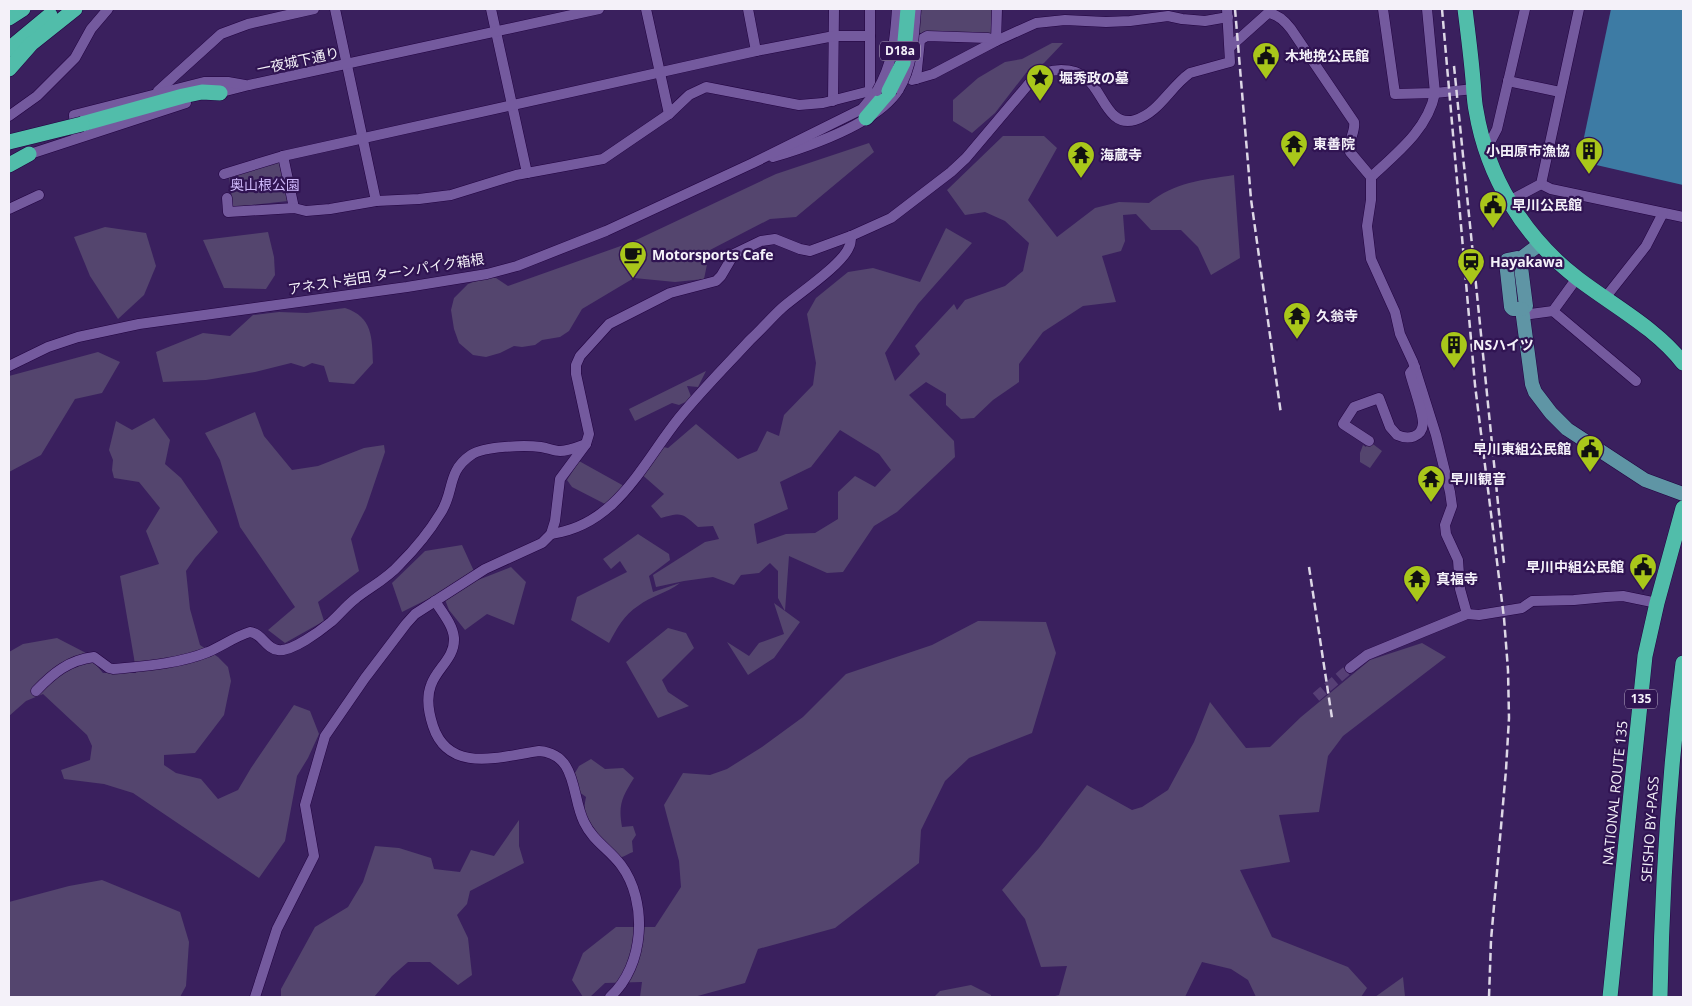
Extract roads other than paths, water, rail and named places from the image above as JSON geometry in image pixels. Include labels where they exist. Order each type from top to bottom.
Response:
[{"type":"highway","points":[[9,18],[23,9]]},
{"type":"highway","points":[[9,35],[42,9]]},
{"type":"highway","points":[[9,49],[59,9]]},
{"type":"highway","points":[[9,70],[31,44],[75,9]]},
{"type":"highway","name":"D18a","points":[[864,114],[872,102],[884,90],[894,74],[899,57],[904,9]]},
{"type":"highway","points":[[884,90],[903,63],[908,9]]},
{"type":"highway","points":[[1465,9],[1476,109],[1486,150],[1496,176],[1509,201],[1540,244],[1555,260],[1656,336],[1675,352],[1683,363]]},
{"type":"highway","points":[[9,142],[182,96],[202,92],[220,93]]},
{"type":"highway","points":[[9,163],[29,154]]},
{"type":"highway","name":"NATIONAL ROUTE 135","points":[[1610,997],[1646,656],[1657,603],[1683,508]]},
{"type":"highway","name":"SEISHO BY-PASS","points":[[1660,997],[1662,901],[1669,792],[1683,663]]},
{"type":"highway","name":"SEISHO BY-PASS","points":[[1664,997],[1666,897],[1672,798],[1683,696]]},
{"type":"main road","points":[[1540,244],[1520,259],[1526,306],[1523,312],[1532,384],[1535,392],[1551,413],[1567,429],[1645,480],[1683,494]]},
{"type":"street","points":[[9,116],[37,96],[75,58],[91,29],[108,9]]},
{"type":"street","points":[[156,93],[220,34],[248,24],[314,9]]},
{"type":"street","points":[[334,9],[376,201]]},
{"type":"street","points":[[491,9],[526,173]]},
{"type":"street","name":"一夜城下通り","points":[[29,154],[249,85],[598,9]]},
{"type":"street","points":[[646,9],[669,114]]},
{"type":"street","points":[[748,9],[756,51]]},
{"type":"street","points":[[832,101],[834,9]]},
{"type":"street","points":[[870,9],[870,36],[884,90]]},
{"type":"street","points":[[884,90],[892,59],[897,9]]},
{"type":"street","points":[[884,90],[905,79],[909,66],[916,9]]},
{"type":"street","points":[[996,41],[997,9]]},
{"type":"street","points":[[1383,9],[1395,94],[1435,93],[1474,89]]},
{"type":"street","points":[[1371,177],[1407,143],[1422,125],[1433,100],[1435,93],[1427,9]]},
{"type":"street","points":[[1486,150],[1497,129],[1525,9]]},
{"type":"street","points":[[1541,184],[1579,9]]},
{"type":"street","points":[[1230,47],[1268,13],[1274,11],[1287,23],[1354,122],[1355,126],[1349,147],[1350,152],[1371,177],[1371,200],[1367,226],[1371,259],[1392,303],[1400,334],[1415,367],[1436,435],[1452,506],[1445,525],[1446,534],[1458,560],[1460,589],[1467,614]]},
{"type":"street","points":[[226,198],[228,212],[294,208],[306,211],[376,201],[419,199],[451,194],[526,173],[603,159],[669,114],[689,95],[706,87],[799,105],[832,101],[884,90],[933,74],[996,41],[1036,23],[1065,20],[1106,22],[1136,14],[1205,21],[1228,13],[1230,62],[1190,73],[1165,100],[1143,117],[1129,122],[1117,119],[1096,90],[1081,75],[1070,71],[1058,70],[1044,72],[1038,76],[959,166],[891,218],[851,236],[810,251],[800,249],[775,238],[761,241],[734,254],[716,281],[670,293],[609,324],[583,351],[576,364],[576,374],[589,434],[586,444],[560,479],[555,521],[551,534],[542,543],[485,569],[415,614],[324,736],[305,805],[314,856],[277,929],[254,997]]},
{"type":"street","points":[[224,174],[283,156],[363,137],[756,51],[834,36],[870,36]]},
{"type":"street","points":[[916,79],[920,40],[927,36],[988,38],[996,41]]},
{"type":"street","points":[[1508,80],[1560,92]]},
{"type":"street","points":[[76,138],[74,115],[204,82],[228,82],[249,85]]},
{"type":"street","name":"アネスト岩田 ターンパイク箱根","points":[[9,366],[48,347],[78,337],[139,324],[487,274],[517,266],[679,198],[753,163],[813,144],[864,114]]},
{"type":"street","points":[[283,156],[294,208]]},
{"type":"street","points":[[1509,201],[1541,184]]},
{"type":"street","points":[[1541,184],[1551,189],[1683,217]]},
{"type":"street","points":[[9,209],[39,195]]},
{"type":"street","points":[[1605,298],[1646,246],[1663,213]]},
{"type":"street","points":[[551,534],[589,522],[632,485],[671,429],[702,391],[782,309],[844,255],[849,248],[851,236]]},
{"type":"street","points":[[1553,311],[1577,278]]},
{"type":"street","points":[[1523,312],[1553,311],[1636,381]]},
{"type":"street","points":[[1369,442],[1343,424],[1354,407],[1379,398],[1390,427],[1396,436],[1409,438],[1419,432],[1423,422],[1410,373],[1415,367]]},
{"type":"street","points":[[36,691],[64,665],[89,657],[94,657],[113,669],[152,665],[186,659],[207,652],[250,632],[258,635],[275,649],[293,647],[331,622],[354,600],[382,581],[401,564],[441,514],[457,468],[471,455],[494,448],[539,447],[558,451],[586,444]]},
{"type":"street","points":[[1350,668],[1367,655],[1467,614],[1479,615],[1522,608],[1532,601],[1623,596],[1657,603]]},
{"type":"street","points":[[435,601],[449,624],[454,637],[451,654],[436,674],[428,696],[432,723],[440,742],[453,753],[473,760],[539,751],[548,752],[560,759],[568,769],[574,784],[583,821],[592,836],[620,863],[631,882],[638,902],[636,945],[633,961],[628,972],[622,983],[610,997]]},
{"type":"water","points":[[1611,9],[1683,9],[1683,185],[1579,161]]},
{"type":"tunnel","points":[[1316,697],[1350,668]]},
{"type":"railway","points":[[1235,9],[1251,199],[1281,414]]},
{"type":"railway","points":[[1442,9],[1475,385],[1504,618],[1508,670],[1509,718],[1506,770],[1491,940],[1489,997]]},
{"type":"railway","points":[[1454,66],[1504,563]]},
{"type":"railway","points":[[1309,567],[1332,718]]},
{"type":"place","name":"木地挽公民館","points":[[1266,80]]},
{"type":"place","name":"堀秀政の墓","points":[[1040,102]]},
{"type":"place","name":"東善院","points":[[1294,168]]},
{"type":"place","name":"小田原市漁協","points":[[1589,175]]},
{"type":"place","name":"海蔵寺","points":[[1081,179]]},
{"type":"place","name":"早川公民館","points":[[1493,229]]},
{"type":"place","name":"Motorsports Cafe","points":[[633,279]]},
{"type":"place","name":"Hayakawa","points":[[1471,286]]},
{"type":"place","name":"久翁寺","points":[[1297,340]]},
{"type":"place","name":"NSハイツ","points":[[1454,369]]},
{"type":"place","name":"早川東組公民館","points":[[1590,473]]},
{"type":"place","name":"早川観音","points":[[1431,503]]},
{"type":"place","name":"早川中組公民館","points":[[1643,591]]},
{"type":"place","name":"真福寺","points":[[1417,603]]},
{"type":"park label","name":"奥山根公園","points":[[265,185]]}]
